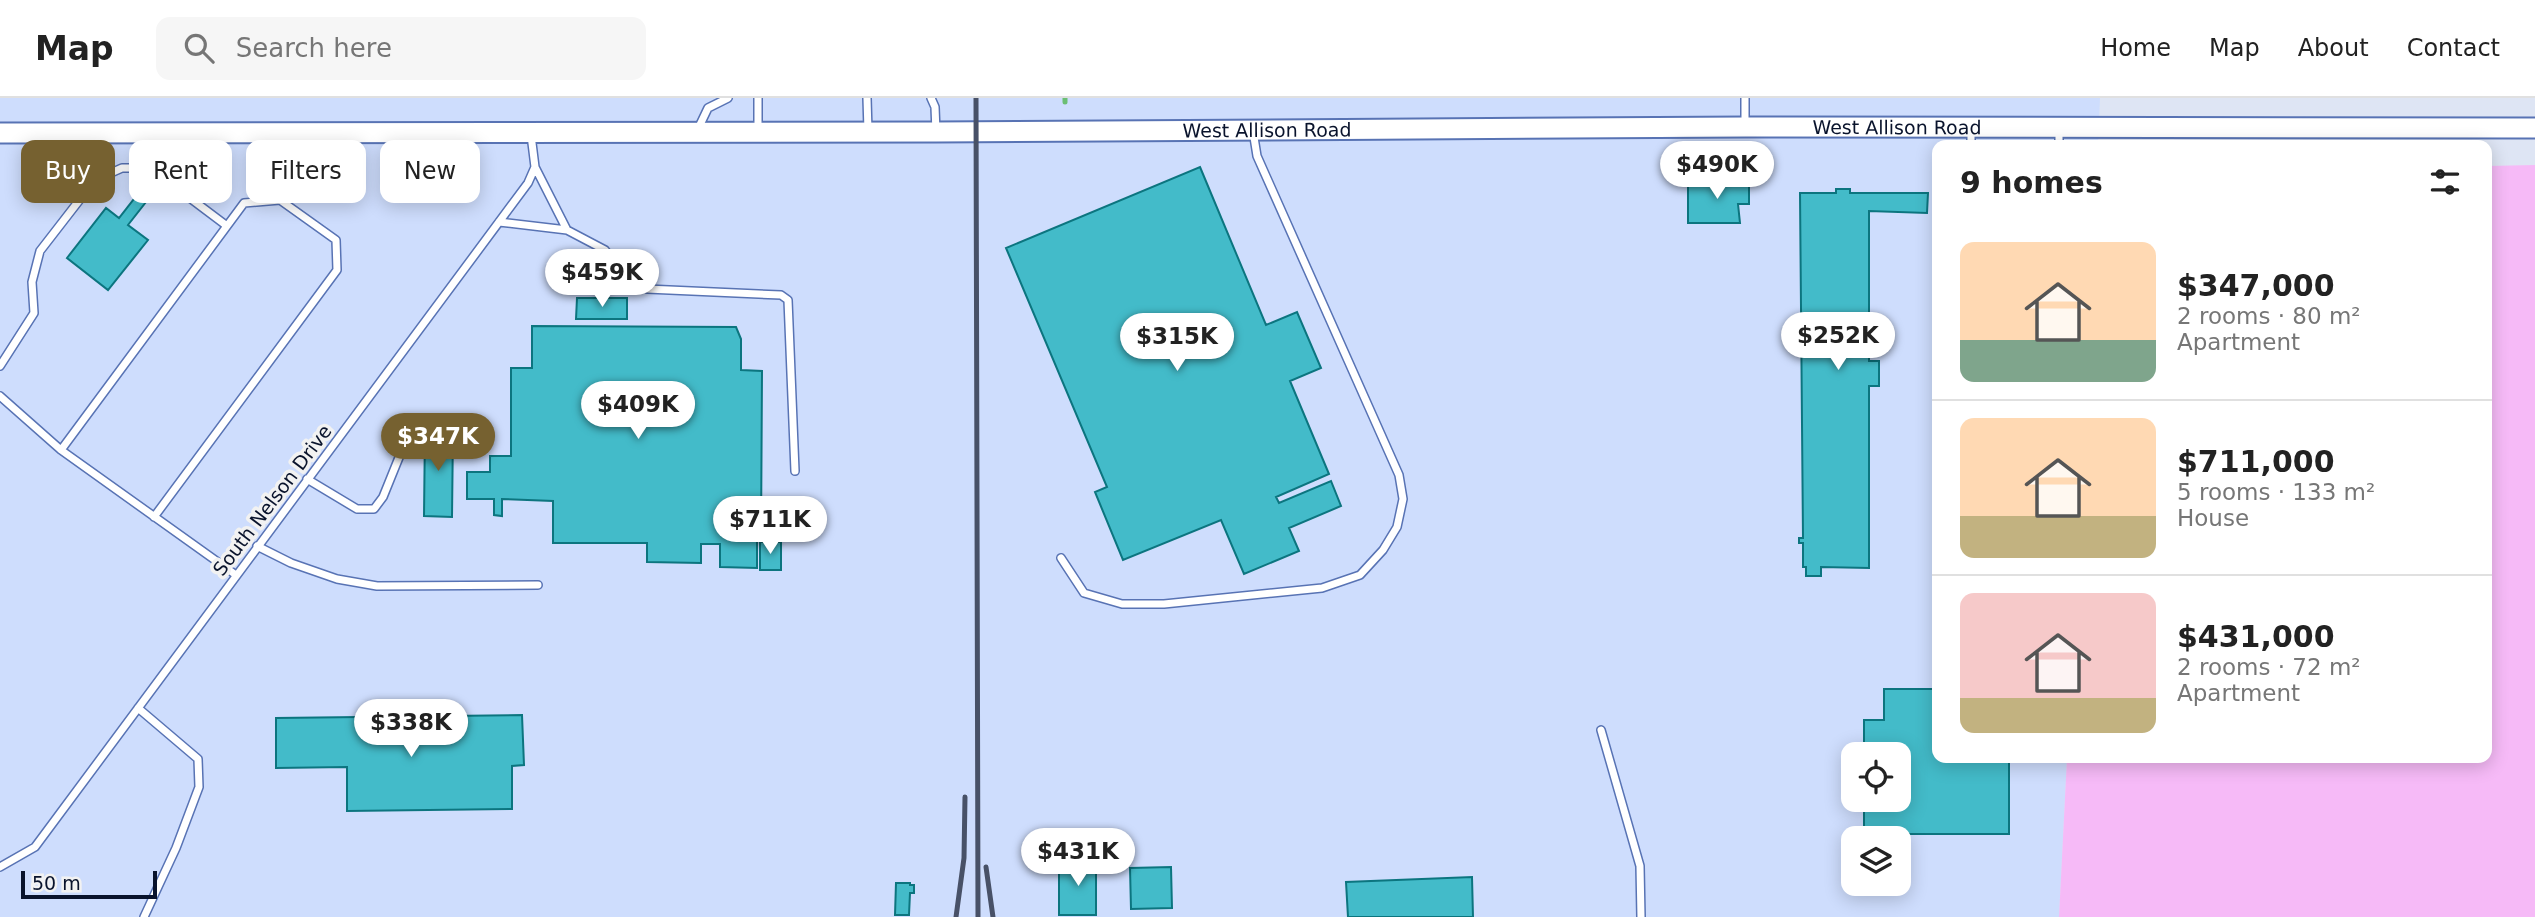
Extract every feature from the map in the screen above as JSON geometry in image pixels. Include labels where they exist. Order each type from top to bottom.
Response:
[{"type":"street","name":"West Allison Road","points":[[0,133],[936,132],[1745,127],[2059,137],[2535,128]]},
{"type":"lane","points":[[697,132],[708,108],[727,98]]},
{"type":"lane","points":[[758,98],[758,132]]},
{"type":"lane","points":[[867,98],[868,132]]},
{"type":"lane","points":[[931,98],[935,107],[936,132]]},
{"type":"lane","points":[[1745,98],[1745,127]]},
{"type":"lane","points":[[1061,558],[1084,593],[1122,604],[1164,604],[1322,588],[1360,575],[1383,550],[1396,527],[1403,499],[1399,475],[1258,156],[1252,130]]},
{"type":"lane","points":[[531,132],[535,167],[567,230]]},
{"type":"lane","name":"South Nelson Drive","points":[[0,867],[35,846],[528,183],[535,167]]},
{"type":"lane","points":[[0,366],[34,313],[32,282],[40,250],[95,180],[122,168],[150,168],[227,226]]},
{"type":"lane","points":[[61,450],[244,203],[280,200],[335,240],[337,270],[154,517]]},
{"type":"lane","points":[[499,222],[567,230],[605,250],[630,282],[647,289],[781,295],[788,300],[795,471]]},
{"type":"lane","points":[[0,396],[61,450],[236,575]]},
{"type":"lane","points":[[307,479],[356,509],[373,509],[383,497],[400,455]]},
{"type":"lane","points":[[257,546],[291,564],[337,579],[377,586],[538,585]]},
{"type":"lane","points":[[138,708],[198,759],[199,768],[199,787],[176,848],[144,917]]},
{"type":"lane","points":[[1601,730],[1640,866],[1640,917]]},
{"type":"shaded area","points":[[0,98],[2100,98],[2098,140],[1932,140],[1932,763],[2067,763],[2059,917],[0,917]]},
{"type":"shaded area","points":[[2535,165],[2535,917],[2059,917],[2067,763],[2492,763],[2492,166]]},
{"type":"building","points":[[1200,167],[1266,325],[1297,312],[1321,368],[1290,381],[1329,474],[1276,497],[1279,503],[1331,481],[1341,506],[1289,528],[1299,551],[1244,574],[1221,520],[1123,560],[1095,492],[1107,487],[1006,248]]},
{"type":"building","points":[[1688,180],[1749,180],[1749,204],[1738,204],[1740,223],[1688,223]]},
{"type":"building","points":[[1836,189],[1850,189],[1850,193],[1928,193],[1927,213],[1869,211],[1869,361],[1879,361],[1879,386],[1869,386],[1869,568],[1821,567],[1821,576],[1806,576],[1806,567],[1803,567],[1803,543],[1799,543],[1799,538],[1803,538],[1800,193],[1836,193]]},
{"type":"building","points":[[131,203],[145,203],[128,225],[148,240],[108,290],[67,258],[106,208],[119,218]]},
{"type":"building","points":[[577,298],[627,298],[627,319],[576,319]]},
{"type":"building","points":[[532,326],[736,327],[741,339],[741,370],[762,371],[761,539],[757,539],[757,568],[720,567],[720,544],[701,544],[701,563],[647,562],[647,543],[553,543],[553,501],[502,499],[502,516],[494,515],[494,499],[467,499],[467,472],[490,472],[490,456],[511,456],[511,368],[532,368]]},
{"type":"building","points":[[425,429],[453,430],[452,517],[424,516]]},
{"type":"building","points":[[760,542],[781,542],[781,570],[760,570]]},
{"type":"building","points":[[1884,689],[1932,689],[1932,763],[2009,763],[2009,834],[1911,834],[1911,826],[1864,826],[1864,812],[1911,812],[1911,742],[1864,742],[1864,720],[1884,720]]},
{"type":"building","points":[[522,715],[524,765],[512,766],[512,809],[347,811],[347,767],[276,768],[276,718]]},
{"type":"building","points":[[1059,861],[1096,861],[1096,915],[1059,915]]},
{"type":"building","points":[[1171,867],[1172,908],[1131,909],[1130,868]]},
{"type":"building","points":[[1472,877],[1473,917],[1348,917],[1346,882]]},
{"type":"building","points":[[896,883],[914,885],[914,893],[910,893],[909,915],[895,915]]},
{"type":"railway","points":[[976,98],[978,917]]},
{"type":"railway","points":[[956,917],[964,858],[965,797]]},
{"type":"railway","points":[[986,867],[993,917]]}]
